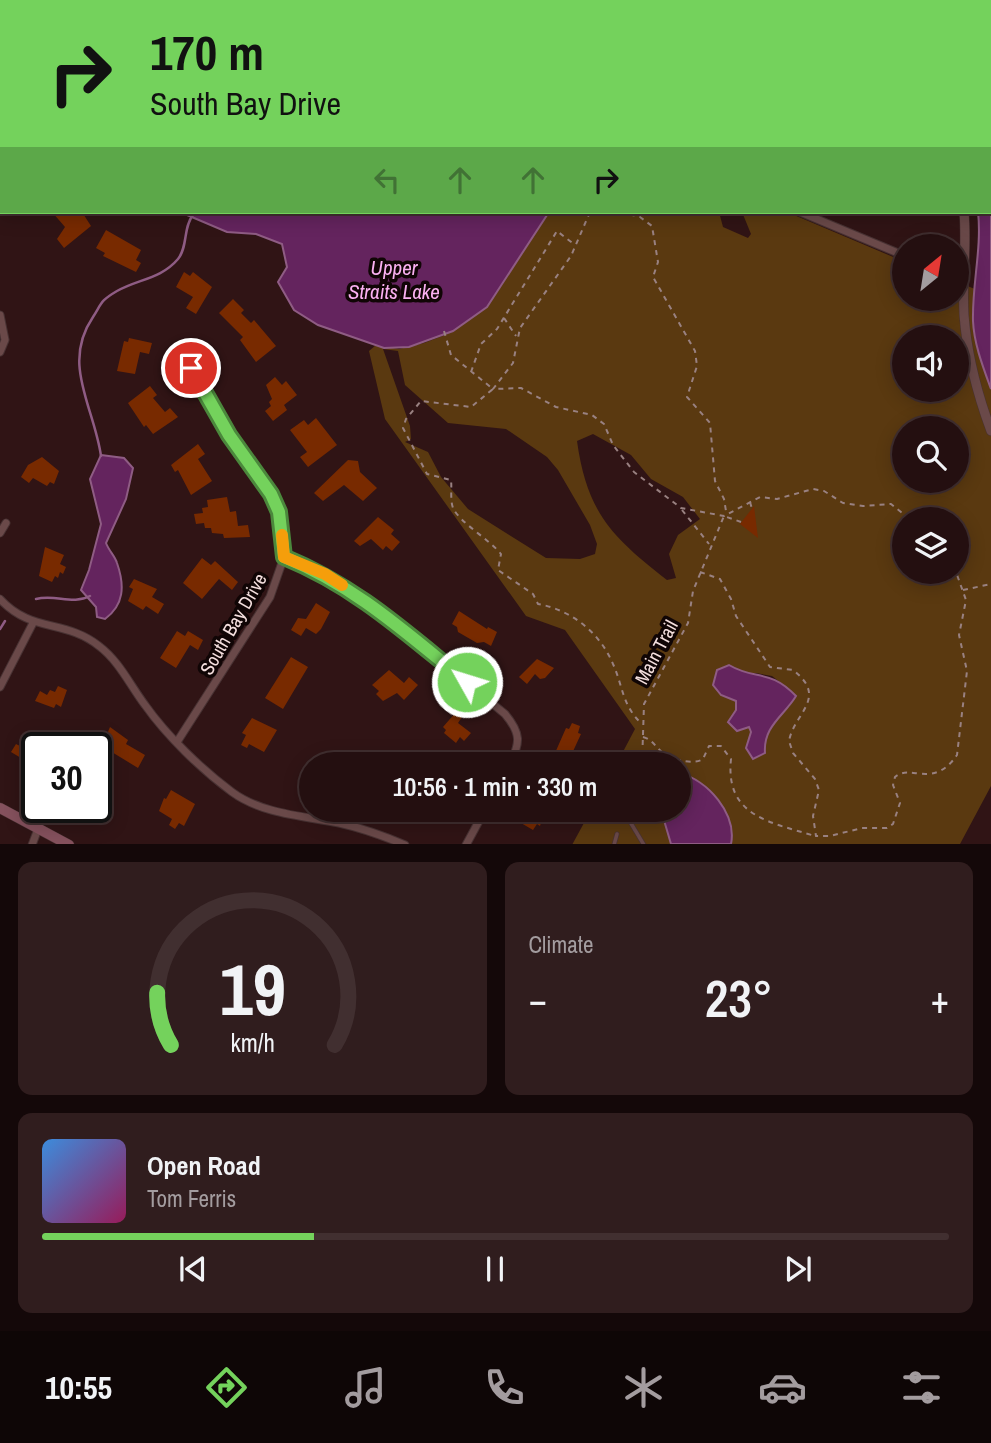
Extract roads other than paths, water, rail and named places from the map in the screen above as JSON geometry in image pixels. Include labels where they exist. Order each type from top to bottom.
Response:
[{"type":"main road","points":[[0,808],[62,843]]},
{"type":"street","points":[[805,214],[892,251]]},
{"type":"street","points":[[963,234],[964,214]]},
{"type":"street","points":[[964,312],[975,385],[991,431]]},
{"type":"street","points":[[0,315],[5,340],[0,352]]},
{"type":"street","name":"South Bay Drive","points":[[177,742],[270,597],[284,557],[279,512],[271,494],[229,435],[191,368]]},
{"type":"street","points":[[0,533],[6,523]]},
{"type":"street","points":[[284,557],[325,574],[371,604],[505,714],[519,733],[520,742],[515,752]]},
{"type":"street","points":[[0,599],[12,612],[33,624],[56,626],[80,634],[99,645],[115,661],[150,712],[177,742],[232,792],[249,802],[288,814],[342,824],[402,844]]},
{"type":"street","points":[[0,687],[33,624]]},
{"type":"street","points":[[467,844],[478,822]]},
{"type":"street","points":[[32,844],[38,829]]},
{"type":"lane","points":[[630,822],[643,844]]},
{"type":"lane","points":[[614,844],[617,834]]},
{"type":"water","name":"Upper Straits Lake","points":[[185,214],[548,214],[487,307],[453,331],[409,347],[384,348],[318,325],[294,310],[278,282],[287,267],[282,244],[256,234],[227,232]]},
{"type":"water","points":[[978,214],[991,214],[991,389],[977,347],[973,321],[979,239]]},
{"type":"water","points":[[101,455],[124,458],[133,468],[126,499],[106,543],[117,563],[122,587],[116,608],[105,619],[97,617],[96,607],[81,590],[101,524],[90,479]]},
{"type":"water","points":[[729,665],[747,673],[770,678],[796,696],[771,728],[765,744],[765,753],[753,759],[746,748],[751,732],[749,727],[737,731],[728,722],[736,710],[736,701],[721,695],[713,685],[717,670]]},
{"type":"water","points":[[691,778],[710,791],[725,810],[732,833],[731,844],[671,844],[665,822],[691,822]]},
{"type":"waterway","points":[[101,456],[82,385],[80,352],[84,334],[107,297],[164,271],[178,259],[193,215]]},
{"type":"waterway","points":[[36,599],[77,600],[90,596]]},
{"type":"waterway","points":[[0,629],[5,621]]}]
